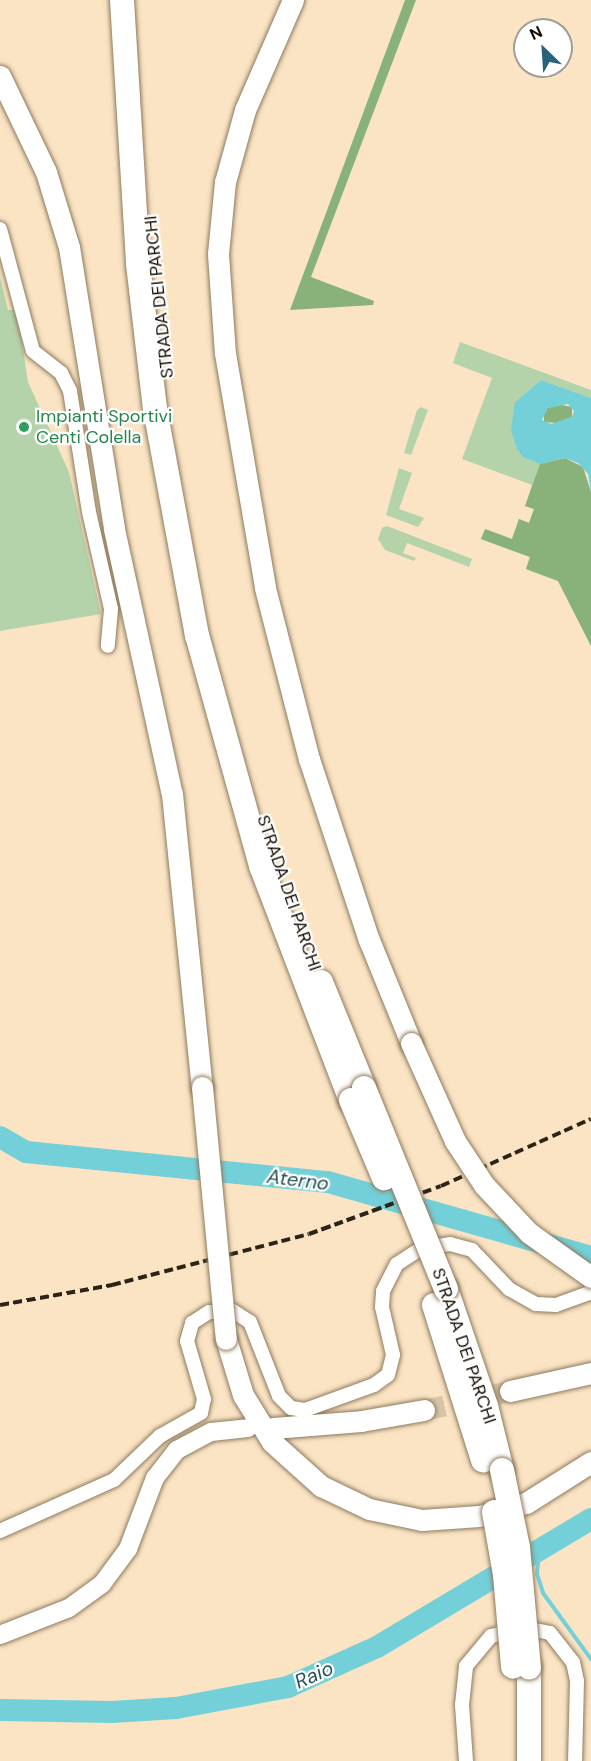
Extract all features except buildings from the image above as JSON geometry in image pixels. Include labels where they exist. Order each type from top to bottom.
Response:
[{"type":"highway","name":"STRADA DEI PARCHI","points":[[122,0],[129,154],[154,398],[196,635],[261,866],[358,1094],[486,1406],[495,1473],[524,1587],[521,1667],[513,1761]]},
{"type":"highway","name":"STRADA DEI PARCHI","points":[[138,0],[156,281],[195,554],[253,788],[358,1094]]},
{"type":"highway","points":[[293,0],[245,110],[225,182],[218,254],[225,353],[259,560],[309,759],[369,940],[455,1142],[484,1185],[529,1233],[591,1277]]},
{"type":"highway","points":[[0,76],[46,172],[69,247],[114,529],[172,794],[226,1339],[243,1395],[272,1442],[321,1486],[369,1509],[422,1520],[479,1516],[526,1503],[591,1462]]},
{"type":"highway","points":[[510,1391],[591,1373]]},
{"type":"highway","points":[[273,1428],[361,1421],[424,1410]]},
{"type":"highway","name":"STRADA DEI PARCHI","points":[[521,1667],[529,1761]]},
{"type":"main road","points":[[0,1635],[62,1612],[102,1584],[128,1549],[155,1478],[177,1450],[211,1432],[248,1428]]},
{"type":"street","points":[[0,229],[33,351],[61,373],[70,391],[89,512],[111,609],[108,646]]},
{"type":"street","points":[[0,1531],[114,1480],[160,1436],[201,1413],[204,1399],[187,1341],[192,1323],[208,1312],[233,1311],[250,1322],[279,1396],[291,1408],[305,1410],[350,1395],[388,1375],[393,1355],[382,1307],[383,1291],[397,1264],[422,1248],[450,1244],[472,1250],[509,1288],[536,1304],[552,1306],[591,1292]]},
{"type":"street","points":[[466,1761],[462,1705],[466,1666],[490,1636],[525,1628],[550,1633],[573,1662],[577,1681],[574,1761]]},
{"type":"green space","points":[[405,0],[416,0],[311,277],[374,301],[373,305],[290,310]]},
{"type":"green space","name":"Impianti Sportivi Centi Colella","points":[[0,277],[8,310],[17,310],[28,382],[69,472],[101,614],[0,631]]},
{"type":"green space","points":[[460,342],[591,390],[591,398],[541,380],[515,402],[544,464],[591,492],[591,646],[558,581],[526,569],[530,557],[481,539],[485,529],[512,539],[519,519],[529,523],[534,509],[525,506],[532,485],[462,459],[492,378],[453,363]]},
{"type":"green space","points":[[557,404],[572,407],[572,417],[556,423],[544,422],[544,410]]},
{"type":"green space","points":[[421,407],[428,410],[411,455],[404,453],[417,410]]},
{"type":"green space","points":[[565,458],[583,467],[591,492],[591,646],[558,581],[526,569],[530,557],[481,539],[485,529],[512,539],[519,519],[529,523],[534,509],[525,506],[540,464]]},
{"type":"green space","points":[[399,468],[412,473],[399,509],[424,518],[418,527],[386,515]]},
{"type":"green space","points":[[387,526],[472,559],[469,567],[407,543],[403,553],[416,558],[414,561],[385,550],[378,539],[382,528]]},
{"type":"water","points":[[541,380],[591,398],[591,492],[588,474],[578,463],[565,458],[540,464],[523,457],[517,449],[511,430],[515,402]],"holes":[[[568,404],[574,411],[572,417],[551,424],[542,420],[548,408]]]},
{"type":"waterway","name":"Aterno","points":[[0,1137],[26,1152],[328,1182],[591,1257]]},
{"type":"waterway","name":"Raio","points":[[0,1710],[112,1712],[176,1708],[288,1687],[377,1647],[591,1519]]},
{"type":"waterway","points":[[539,1551],[537,1574],[543,1593],[591,1659]]},
{"type":"tunnel","points":[[424,1410],[510,1391]]},
{"type":"railway","points":[[0,1305],[112,1285],[309,1234],[441,1186],[591,1119]]},
{"type":"place","name":"Impianti Sportivi Centi Colella","points":[[24,427]]}]
